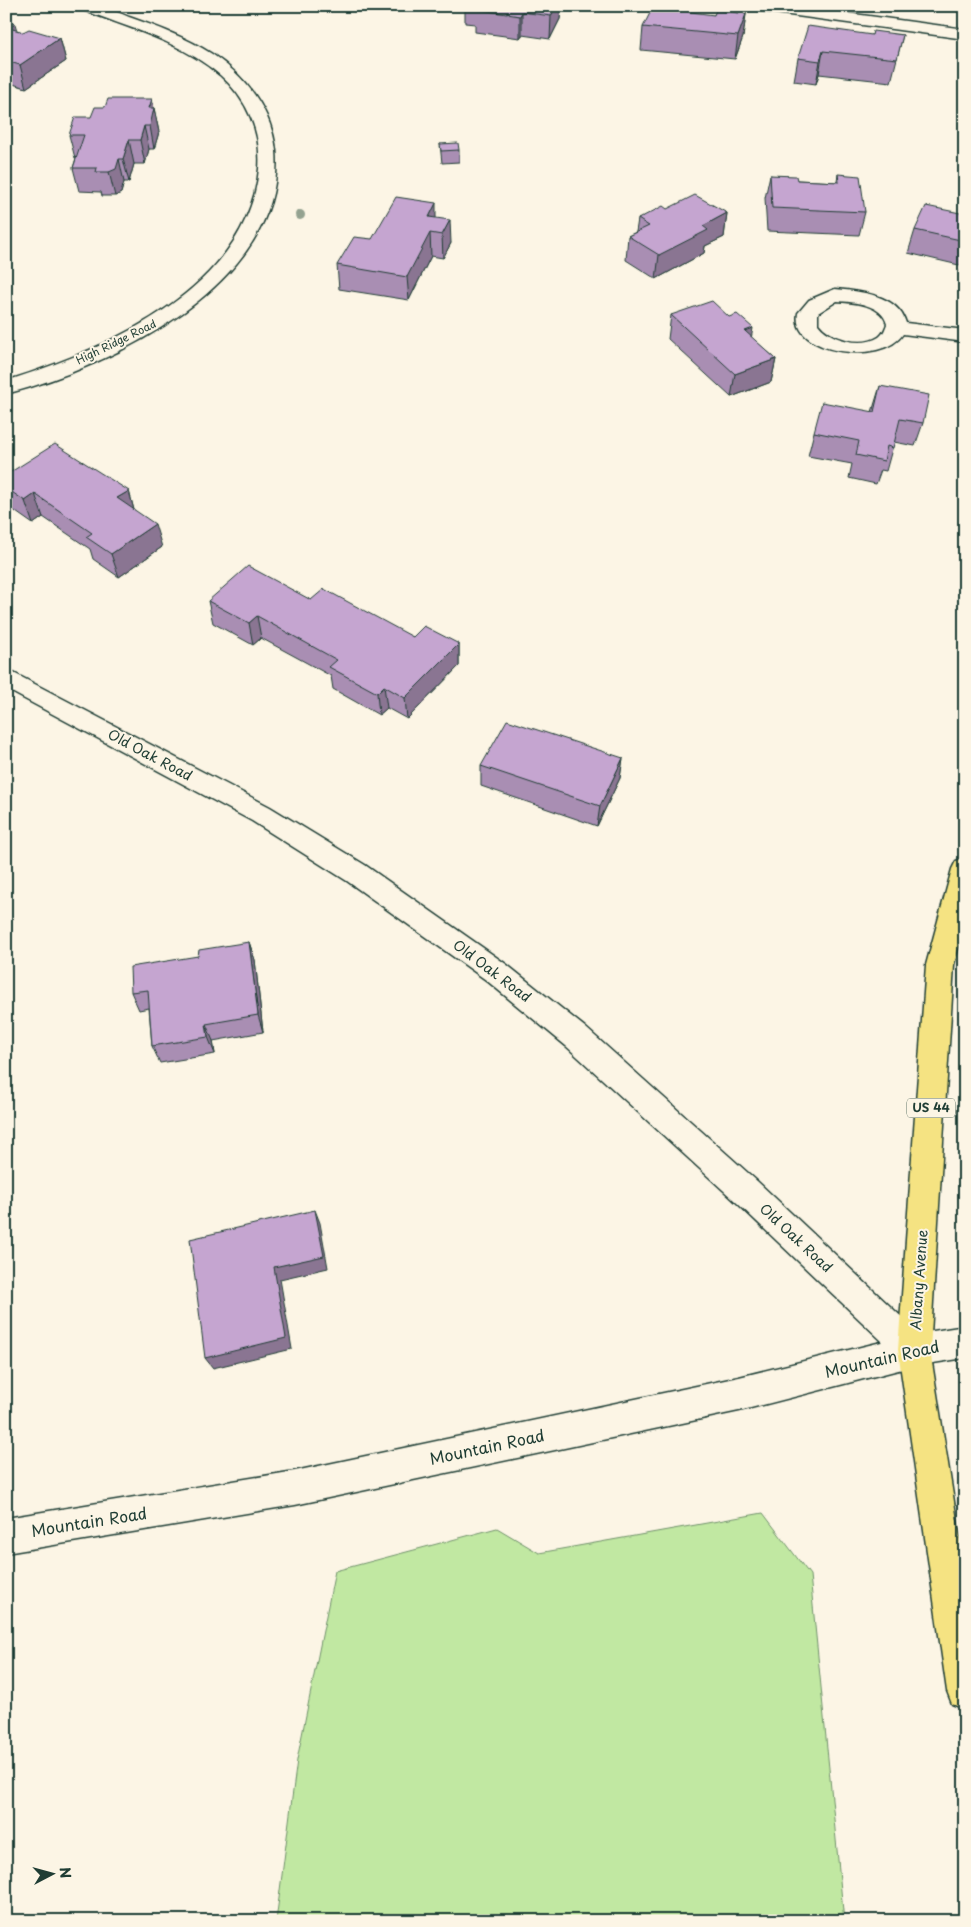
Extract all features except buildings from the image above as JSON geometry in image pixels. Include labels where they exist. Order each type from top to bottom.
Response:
[{"type":"highway","name":"Albany Avenue","points":[[965,868],[940,965],[914,1350],[965,1691]]},
{"type":"street","name":"High Ridge Road","points":[[6,388],[82,360],[139,334],[152,327],[204,286],[226,265],[240,247],[250,228],[268,178],[268,148],[263,123],[257,108],[232,78],[213,62],[187,46],[85,6]]},
{"type":"street","points":[[760,6],[965,34]]},
{"type":"street","points":[[896,327],[965,336]]},
{"type":"street","name":"Old Oak Road","points":[[6,678],[261,814],[356,873],[496,972],[576,1037],[746,1191],[914,1350]]},
{"type":"street","name":"Mountain Road","points":[[6,1536],[295,1488],[738,1394],[914,1350],[965,1342]]},
{"type":"green space","points":[[763,1513],[810,1575],[844,1921],[276,1921],[297,1760],[335,1571],[497,1528],[539,1553]]}]
